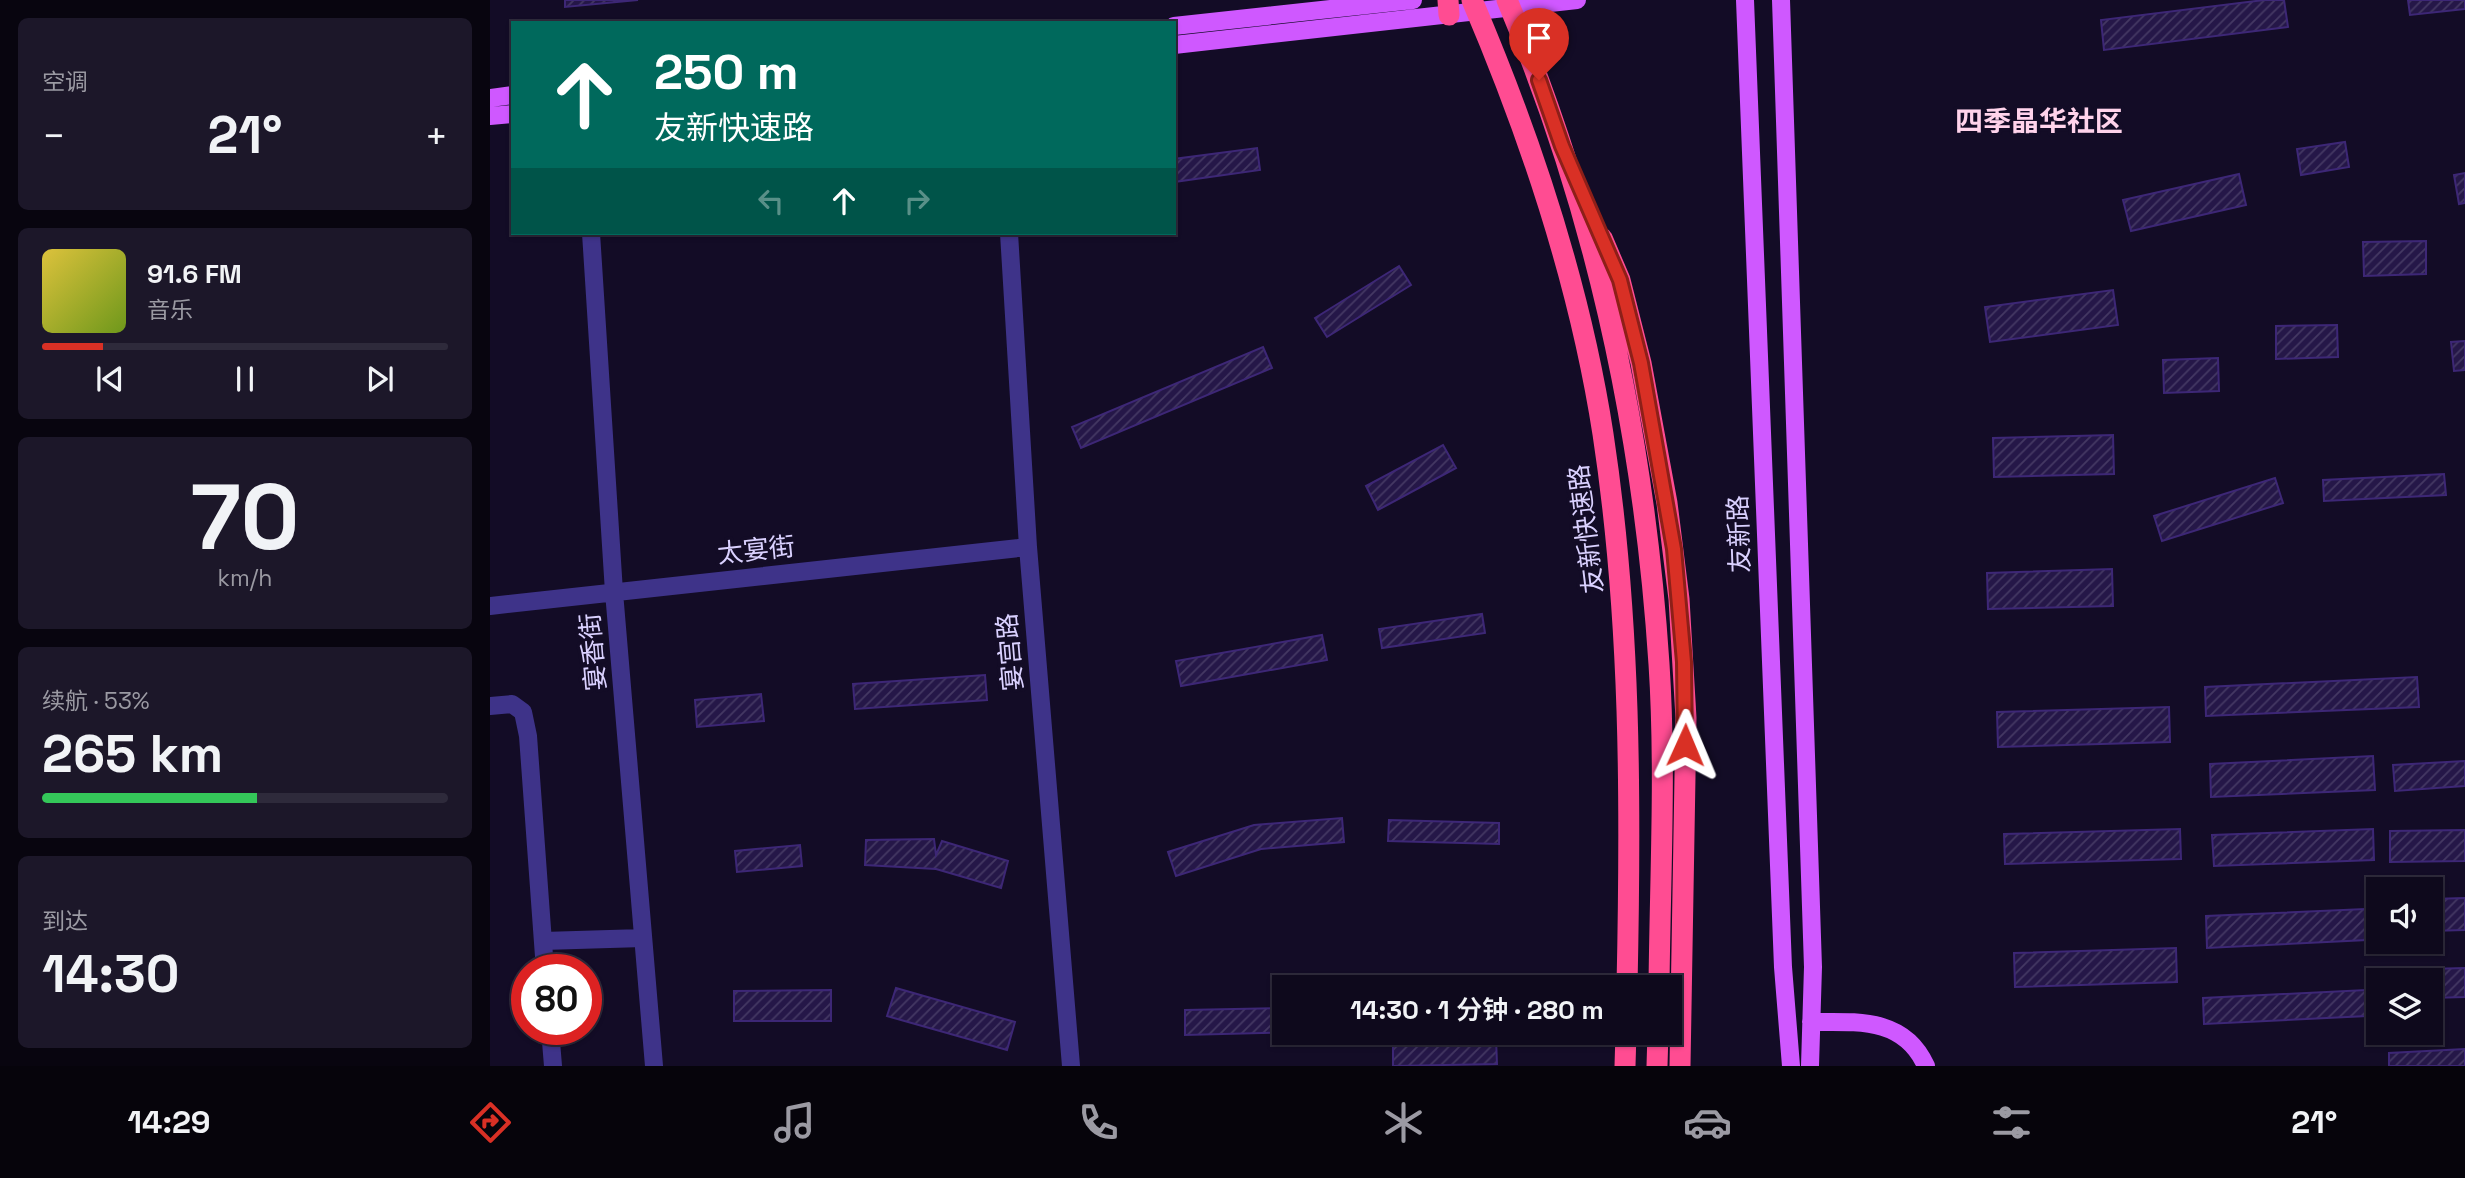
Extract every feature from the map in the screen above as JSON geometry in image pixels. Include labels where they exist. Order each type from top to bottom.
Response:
[{"type":"highway","name":"友新快速路","points":[[1472,0],[1534,155],[1563,257],[1603,432],[1621,584],[1627,668],[1630,750],[1627,975]]},
{"type":"highway","points":[[1507,0],[1532,58],[1595,252],[1617,348],[1645,509],[1662,740],[1659,975]]},
{"type":"highway","points":[[1562,146],[1620,280],[1657,446],[1674,549],[1686,718],[1680,1066]]},
{"type":"highway","points":[[1625,1066],[1626,1045]]},
{"type":"highway","points":[[1657,1066],[1658,1045]]},
{"type":"main road","points":[[1176,26],[1403,5],[1448,7],[1577,0]]},
{"type":"main road","name":"友新路","points":[[1745,0],[1783,967],[1791,1066]]},
{"type":"main road","points":[[1780,0],[1813,953],[1810,1066]]},
{"type":"main road","points":[[1176,45],[1403,5]]},
{"type":"main road","points":[[490,98],[511,95]]},
{"type":"main road","points":[[490,116],[511,114]]},
{"type":"main road","points":[[1811,1023],[1865,1023],[1889,1027],[1915,1048],[1926,1066]]},
{"type":"street","name":"宴香街","points":[[591,235],[614,592],[654,1066]]},
{"type":"street","name":"宴宫路","points":[[1009,235],[1028,547],[1071,1066]]},
{"type":"street","name":"太宴街","points":[[490,606],[1028,547]]},
{"type":"street","points":[[490,706],[513,704],[523,712],[528,736],[543,954]]},
{"type":"street","points":[[542,941],[643,938]]},
{"type":"street","points":[[551,1045],[553,1066]]},
{"type":"building","points":[[565,0],[638,0],[565,7]]},
{"type":"building","points":[[2264,0],[2284,0],[2288,27],[2104,50],[2101,20]]},
{"type":"building","points":[[2408,0],[2465,0],[2465,9],[2410,15]]},
{"type":"building","points":[[2345,142],[2349,167],[2301,175],[2297,149]]},
{"type":"building","points":[[1257,148],[1260,170],[1176,182],[1176,159]]},
{"type":"building","points":[[2465,173],[2465,203],[2459,204],[2454,175]]},
{"type":"building","points":[[2239,174],[2246,205],[2131,231],[2123,200]]},
{"type":"building","points":[[2426,241],[2426,274],[2364,276],[2363,242]]},
{"type":"building","points":[[1399,266],[1411,285],[1327,337],[1315,318]]},
{"type":"building","points":[[2113,290],[2118,325],[1990,342],[1985,307]]},
{"type":"building","points":[[2337,325],[2338,357],[2276,359],[2276,326]]},
{"type":"building","points":[[2465,341],[2465,370],[2454,371],[2451,342]]},
{"type":"building","points":[[1263,347],[1272,368],[1081,448],[1072,427]]},
{"type":"building","points":[[2218,358],[2219,391],[2164,393],[2163,360]]},
{"type":"building","points":[[2113,435],[2114,474],[1994,477],[1993,438]]},
{"type":"building","points":[[1443,445],[1456,468],[1378,510],[1366,486]]},
{"type":"building","points":[[2444,474],[2446,495],[2324,501],[2323,480]]},
{"type":"building","points":[[2275,478],[2283,503],[2162,541],[2154,516]]},
{"type":"building","points":[[2112,569],[2113,606],[1988,609],[1987,573]]},
{"type":"building","points":[[1482,614],[1485,633],[1382,648],[1379,629]]},
{"type":"building","points":[[1322,635],[1327,660],[1181,686],[1176,661]]},
{"type":"building","points":[[985,675],[987,700],[855,709],[853,684]]},
{"type":"building","points":[[2417,677],[2419,707],[2206,716],[2205,687]]},
{"type":"building","points":[[761,694],[764,721],[697,727],[695,700]]},
{"type":"building","points":[[2169,707],[2170,742],[1998,747],[1997,712]]},
{"type":"building","points":[[2373,756],[2375,790],[2211,797],[2210,764]]},
{"type":"building","points":[[2465,761],[2465,786],[2395,791],[2393,765]]},
{"type":"building","points":[[1342,818],[1344,842],[1261,849],[1176,876],[1168,852],[1254,825]]},
{"type":"building","points":[[1389,820],[1499,823],[1499,844],[1388,841]]},
{"type":"building","points":[[2180,829],[2181,859],[2005,864],[2004,834]]},
{"type":"building","points":[[2373,829],[2374,860],[2214,866],[2212,835]]},
{"type":"building","points":[[2465,830],[2465,861],[2390,862],[2390,831]]},
{"type":"building","points":[[934,839],[936,855],[942,841],[1008,861],[1001,888],[936,869],[865,865],[866,840]]},
{"type":"building","points":[[800,845],[802,866],[737,872],[735,851]]},
{"type":"building","points":[[2465,898],[2465,930],[2443,931],[2443,899]]},
{"type":"building","points":[[2365,909],[2366,940],[2207,948],[2206,916]]},
{"type":"building","points":[[2176,948],[2177,982],[2015,987],[2014,953]]},
{"type":"building","points":[[2465,968],[2465,997],[2443,998],[2443,969]]},
{"type":"building","points":[[896,988],[1015,1022],[1007,1050],[887,1016]]},
{"type":"building","points":[[831,990],[831,1021],[734,1021],[734,991]]},
{"type":"building","points":[[2366,990],[2366,1016],[2204,1024],[2203,998]]},
{"type":"building","points":[[1272,1008],[1272,1033],[1185,1035],[1185,1010]]},
{"type":"building","points":[[1393,1045],[1496,1045],[1497,1064],[1393,1066]]},
{"type":"building","points":[[2465,1049],[2465,1066],[2389,1066],[2389,1053]]},
{"type":"district","name":"四季晶华社区","points":[[2039,121]]},
{"type":"route","points":[[1539,80],[1562,146],[1620,280],[1641,363],[1674,549],[1684,662],[1685,745]]}]
